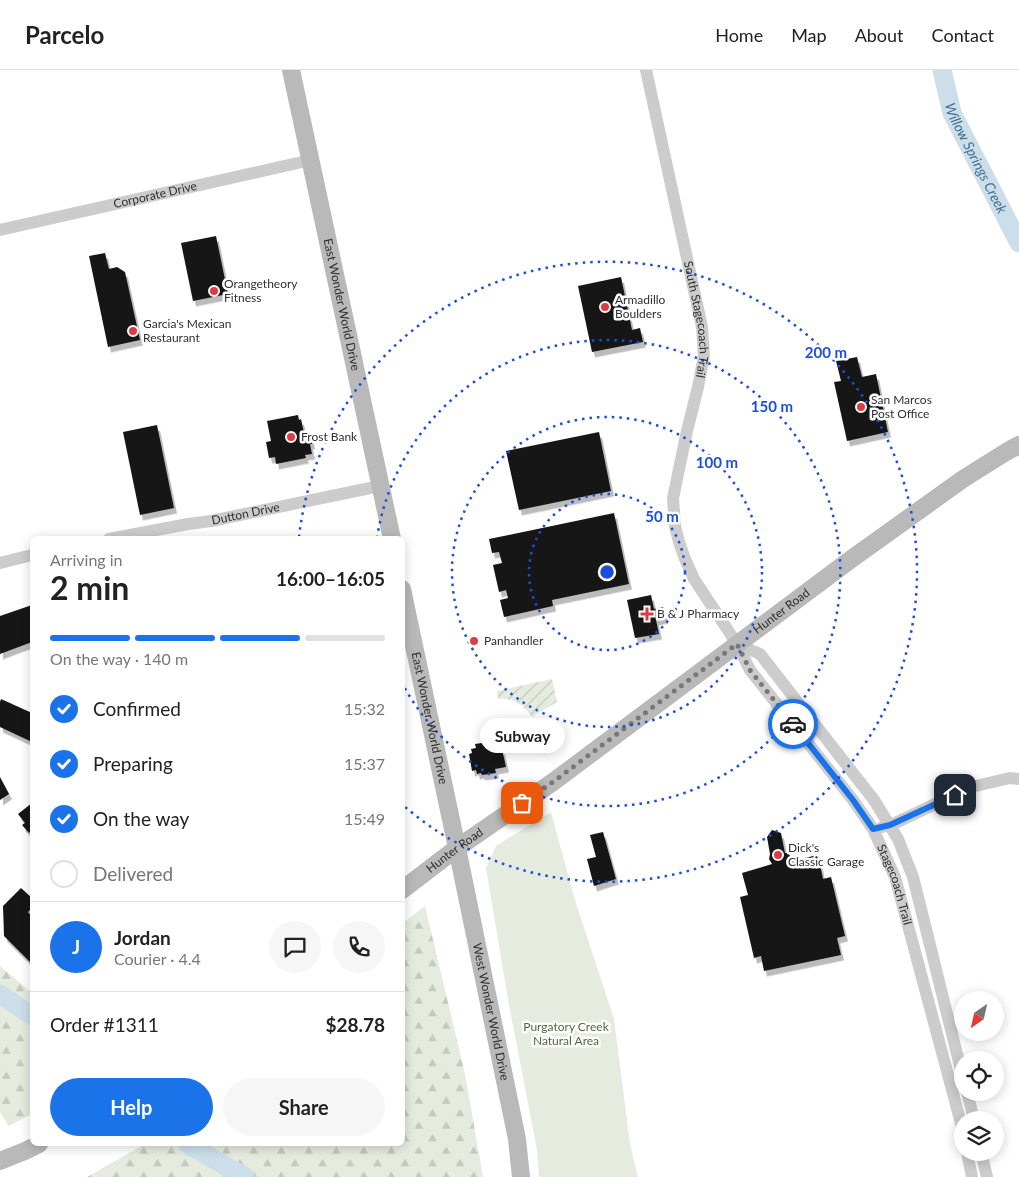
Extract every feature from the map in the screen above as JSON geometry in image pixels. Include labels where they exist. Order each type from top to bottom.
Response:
[{"type":"main road","name":"East Wonder World Drive","points":[[292,70],[391,536]]},
{"type":"main road","name":"Hunter Road","points":[[405,888],[457,848],[553,782],[850,560],[956,484],[1019,445]]},
{"type":"main road","name":"East Wonder World Drive","points":[[405,603],[457,848]]},
{"type":"main road","name":"West Wonder World Drive","points":[[457,848],[516,1139],[521,1177]]},
{"type":"main road","points":[[0,1161],[26,1152],[36,1146]]},
{"type":"street","name":"South Stagecoach Trail","points":[[646,70],[704,342],[704,356],[698,387],[674,489],[673,509],[675,526],[684,559],[694,579],[737,644]]},
{"type":"street","name":"Corporate Drive","points":[[0,230],[311,160]]},
{"type":"street","name":"Dutton Drive","points":[[126,536],[211,521],[380,486]]},
{"type":"street","points":[[0,563],[30,556]]},
{"type":"street","name":"Stagecoach Trail","points":[[737,644],[760,654],[874,800],[898,839],[913,877],[956,1051]]},
{"type":"street","name":"Stagecoach Trail","points":[[737,644],[750,670],[873,829],[895,877],[958,1111]]},
{"type":"street","points":[[873,829],[890,825],[971,788],[1010,778],[1019,779]]},
{"type":"street","points":[[969,1161],[972,1177]]},
{"type":"street","points":[[983,1161],[987,1177]]},
{"type":"green space","points":[[552,679],[557,702],[532,717],[518,703],[509,699],[498,699],[497,691]]},
{"type":"green space","name":"Purgatory Creek Natural Area","points":[[551,812],[574,897],[614,1019],[630,1144],[638,1177],[539,1177],[537,1150],[509,1005],[486,868],[496,846]]},
{"type":"green space","points":[[425,906],[465,1074],[483,1177],[87,1177],[141,1146],[405,1146],[405,921]]},
{"type":"green space","points":[[0,966],[30,991],[30,1115],[9,1126],[0,1112]]},
{"type":"building","points":[[216,236],[228,294],[193,301],[181,243]]},
{"type":"building","points":[[105,253],[109,269],[117,267],[125,272],[140,340],[108,347],[89,256]]},
{"type":"building","name":"Armadillo Boulders","points":[[621,277],[632,330],[640,328],[643,342],[592,352],[578,286]]},
{"type":"building","name":"San Marcos Post Office","points":[[857,357],[862,377],[876,374],[888,432],[847,441],[834,382],[841,381],[836,361]]},
{"type":"building","name":"Frost Bank","points":[[298,415],[299,420],[301,419],[304,433],[310,432],[312,454],[305,455],[306,458],[276,464],[275,457],[269,458],[266,442],[271,441],[267,421]]},
{"type":"building","points":[[157,425],[174,508],[140,515],[123,432]]},
{"type":"building","points":[[599,432],[611,491],[519,510],[506,451]]},
{"type":"building","points":[[614,513],[629,584],[552,600],[553,606],[504,617],[500,600],[508,598],[506,590],[499,592],[493,565],[502,563],[499,552],[492,553],[489,539]]},
{"type":"building","name":"B & J Pharmacy","points":[[651,595],[654,609],[663,607],[665,618],[656,620],[659,634],[635,638],[627,600]]},
{"type":"building","points":[[30,606],[30,643],[0,654],[0,616]]},
{"type":"building","points":[[1,699],[30,712],[30,741],[0,727]]},
{"type":"building","points":[[489,742],[490,747],[496,746],[497,750],[502,749],[506,767],[495,769],[496,773],[477,774],[476,770],[472,771],[469,754],[472,753],[471,749],[476,748],[475,744]]},
{"type":"building","points":[[0,777],[9,794],[0,800]]},
{"type":"building","points":[[30,805],[29,833],[22,825],[25,823],[18,814]]},
{"type":"building","points":[[772,830],[781,833],[785,853],[789,853],[791,861],[818,855],[823,879],[831,877],[845,936],[837,938],[841,955],[764,971],[761,956],[754,958],[740,897],[748,895],[742,873],[772,864],[769,859],[767,837]]},
{"type":"building","points":[[603,832],[616,879],[594,886],[587,859],[596,857],[590,835]]},
{"type":"building","points":[[21,888],[30,896],[30,910],[28,912],[30,914],[30,962],[4,936],[3,906]]},
{"type":"waterway","name":"Willow Springs Creek","points":[[942,70],[952,113],[1019,243]]},
{"type":"waterway","points":[[0,994],[30,1015]]},
{"type":"waterway","points":[[191,1146],[245,1177]]},
{"type":"way so far","points":[[522,803],[553,782],[737,644],[750,670],[793,724]]},
{"type":"place","name":"Orangetheory Fitness","points":[[214,291]]},
{"type":"place","name":"Armadillo Boulders","points":[[605,307]]},
{"type":"place","name":"Garcia's Mexican Restaurant","points":[[133,331]]},
{"type":"place","name":"San Marcos Post Office","points":[[861,407]]},
{"type":"place","name":"Frost Bank","points":[[291,437]]},
{"type":"place","name":"B & J Pharmacy","points":[[647,614]]},
{"type":"place","name":"Panhandler","points":[[474,641]]},
{"type":"place","name":"Subway","points":[[522,803]]},
{"type":"place","name":"Dick's Classic Garage","points":[[778,855]]},
{"type":"route","points":[[793,724],[853,800],[873,829],[890,825],[955,795]]}]
